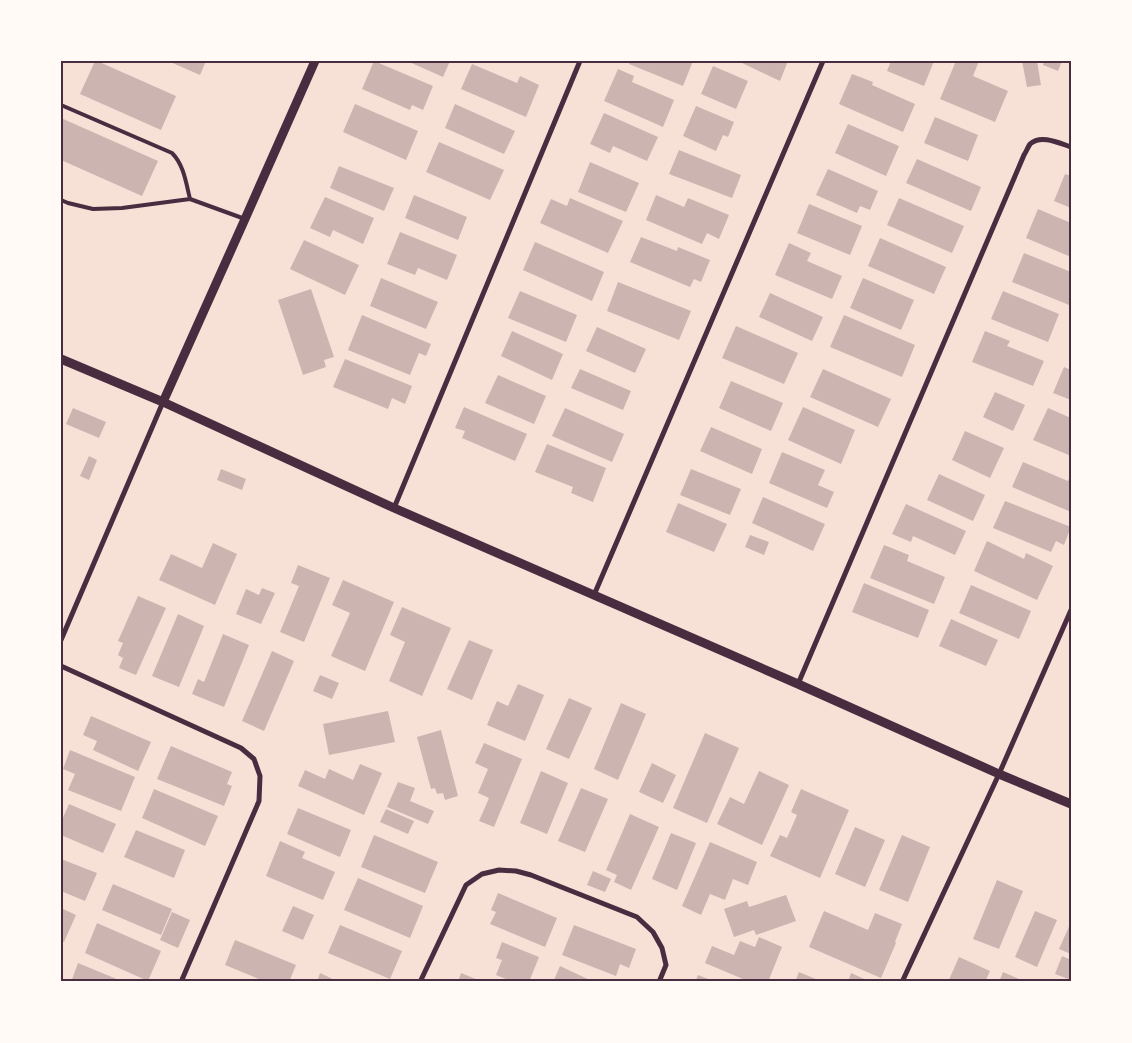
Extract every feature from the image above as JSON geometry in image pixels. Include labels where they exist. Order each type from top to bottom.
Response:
[{"type":"street","points":[[61,640],[163,402],[315,61]]},
{"type":"street","points":[[394,508],[580,61]]},
{"type":"street","points":[[594,595],[823,61]]},
{"type":"street","points":[[798,684],[1024,155],[1030,145],[1036,140],[1041,139],[1071,147]]},
{"type":"street","points":[[61,359],[163,402],[394,508],[1071,804]]},
{"type":"street","points":[[902,982],[999,774],[1071,610]]},
{"type":"street","points":[[61,666],[241,748],[254,759],[260,776],[259,801],[181,982]]},
{"type":"street","points":[[420,982],[466,885],[482,874],[499,870],[516,871],[531,875],[637,916],[653,932],[662,948],[666,965],[659,982]]},
{"type":"lane","points":[[61,105],[172,153],[182,166],[190,199]]},
{"type":"lane","points":[[61,200],[92,208],[122,208],[190,199],[245,219]]},
{"type":"building","points":[[95,61],[176,96],[161,130],[80,94]]},
{"type":"building","points":[[168,61],[206,61],[200,75]]},
{"type":"building","points":[[374,61],[433,86],[423,110],[412,105],[410,110],[362,89]]},
{"type":"building","points":[[407,61],[450,61],[443,77]]},
{"type":"building","points":[[630,61],[693,61],[683,86],[629,64]]},
{"type":"building","points":[[738,61],[788,61],[780,81]]},
{"type":"building","points":[[891,61],[934,61],[924,86],[887,71]]},
{"type":"building","points":[[956,61],[979,61],[973,76],[1008,91],[995,122],[940,99]]},
{"type":"building","points":[[1022,61],[1037,61],[1041,85],[1027,87]]},
{"type":"building","points":[[1044,61],[1062,61],[1058,71],[1043,65]]},
{"type":"building","points":[[472,64],[517,83],[520,76],[539,85],[526,117],[461,89]]},
{"type":"building","points":[[713,66],[748,81],[736,109],[701,94]]},
{"type":"building","points":[[618,69],[634,76],[632,82],[674,100],[663,127],[604,101]]},
{"type":"building","points":[[852,74],[873,82],[872,85],[915,104],[903,132],[839,104]]},
{"type":"building","points":[[355,104],[418,131],[406,160],[343,132]]},
{"type":"building","points":[[455,104],[515,131],[504,154],[445,128]]},
{"type":"building","points":[[696,106],[734,122],[728,137],[723,135],[716,151],[683,136]]},
{"type":"building","points":[[604,113],[658,137],[647,161],[613,146],[610,153],[590,144]]},
{"type":"building","points":[[935,117],[978,135],[968,161],[924,143]]},
{"type":"building","points":[[61,118],[158,161],[142,196],[61,160]]},
{"type":"building","points":[[848,124],[899,146],[886,176],[835,153]]},
{"type":"building","points":[[439,142],[504,170],[490,200],[426,172]]},
{"type":"building","points":[[679,150],[741,175],[732,198],[669,174]]},
{"type":"building","points":[[917,159],[981,187],[971,211],[906,183]]},
{"type":"building","points":[[590,162],[639,183],[626,212],[578,192]]},
{"type":"building","points":[[339,166],[394,188],[384,211],[330,188]]},
{"type":"building","points":[[828,169],[878,191],[870,210],[860,206],[857,213],[816,195]]},
{"type":"building","points":[[1065,174],[1071,176],[1071,208],[1054,201]]},
{"type":"building","points":[[414,195],[467,217],[458,240],[405,218]]},
{"type":"building","points":[[656,195],[684,207],[688,198],[729,215],[719,239],[707,233],[702,244],[646,220]]},
{"type":"building","points":[[325,197],[374,218],[363,244],[333,230],[330,237],[310,228]]},
{"type":"building","points":[[570,198],[623,221],[608,253],[540,223],[551,199],[567,206]]},
{"type":"building","points":[[899,198],[964,226],[952,253],[887,225]]},
{"type":"building","points":[[809,204],[862,226],[850,255],[797,233]]},
{"type":"building","points":[[1038,209],[1071,223],[1071,257],[1026,238]]},
{"type":"building","points":[[400,232],[457,255],[447,280],[418,268],[415,275],[387,264]]},
{"type":"building","points":[[641,237],[677,251],[678,247],[710,260],[701,282],[694,279],[690,287],[630,262]]},
{"type":"building","points":[[880,238],[946,267],[934,294],[868,266]]},
{"type":"building","points":[[304,240],[359,265],[345,295],[290,269]]},
{"type":"building","points":[[535,242],[604,272],[592,301],[523,270]]},
{"type":"building","points":[[789,243],[811,253],[807,261],[842,276],[832,299],[775,275]]},
{"type":"building","points":[[1024,253],[1071,272],[1071,301],[1069,305],[1012,282]]},
{"type":"building","points":[[381,278],[438,302],[426,329],[370,306]]},
{"type":"building","points":[[863,278],[914,300],[901,330],[850,308]]},
{"type":"building","points":[[618,282],[691,311],[679,340],[607,311]]},
{"type":"building","points":[[311,289],[334,357],[324,360],[326,367],[303,375],[278,300]]},
{"type":"building","points":[[520,291],[577,315],[566,342],[508,318]]},
{"type":"building","points":[[1003,291],[1059,314],[1048,342],[991,319]]},
{"type":"building","points":[[770,293],[823,317],[812,341],[759,317]]},
{"type":"building","points":[[362,315],[431,344],[426,356],[419,353],[410,375],[348,350]]},
{"type":"building","points":[[844,315],[915,345],[902,377],[830,347]]},
{"type":"building","points":[[736,326],[798,353],[784,384],[722,358]]},
{"type":"building","points":[[597,327],[646,349],[635,373],[586,351]]},
{"type":"building","points":[[512,331],[563,354],[552,380],[501,356]]},
{"type":"building","points":[[985,331],[1010,341],[1007,346],[1044,361],[1033,386],[972,362]]},
{"type":"building","points":[[345,359],[412,386],[405,404],[392,398],[388,409],[333,387]]},
{"type":"building","points":[[1064,367],[1071,370],[1071,400],[1053,393]]},
{"type":"building","points":[[580,369],[631,391],[623,410],[571,388]]},
{"type":"building","points":[[823,369],[891,399],[878,427],[810,397]]},
{"type":"building","points":[[498,375],[546,396],[534,424],[485,403]]},
{"type":"building","points":[[731,381],[783,403],[771,431],[719,408]]},
{"type":"building","points":[[995,392],[1025,405],[1013,431],[983,417]]},
{"type":"building","points":[[464,407],[527,434],[515,461],[462,438],[465,431],[455,428]]},
{"type":"building","points":[[803,407],[855,430],[841,464],[788,440]]},
{"type":"building","points":[[73,408],[106,422],[99,438],[66,424]]},
{"type":"building","points":[[565,408],[624,434],[612,462],[552,436]]},
{"type":"building","points":[[1048,408],[1071,418],[1071,456],[1033,440]]},
{"type":"building","points":[[711,427],[762,449],[752,474],[700,451]]},
{"type":"building","points":[[965,431],[1004,448],[990,478],[952,460]]},
{"type":"building","points":[[547,444],[606,468],[593,502],[571,493],[573,487],[535,472]]},
{"type":"building","points":[[782,452],[825,470],[818,485],[834,492],[827,508],[769,483]]},
{"type":"building","points":[[89,456],[97,460],[89,480],[80,476]]},
{"type":"building","points":[[1023,462],[1068,481],[1071,474],[1071,512],[1012,487]]},
{"type":"building","points":[[221,469],[246,479],[242,490],[217,480]]},
{"type":"building","points":[[691,469],[741,489],[730,515],[680,495]]},
{"type":"building","points":[[939,474],[985,495],[973,521],[927,500]]},
{"type":"building","points":[[763,497],[825,524],[813,551],[752,523]]},
{"type":"building","points":[[1005,501],[1071,527],[1064,545],[1056,541],[1051,552],[993,528]]},
{"type":"building","points":[[678,503],[727,524],[714,552],[666,532]]},
{"type":"building","points":[[906,504],[966,531],[955,555],[913,536],[911,542],[892,534]]},
{"type":"building","points":[[750,535],[769,542],[764,555],[745,547]]},
{"type":"building","points":[[987,541],[1024,559],[1026,553],[1053,566],[1037,600],[974,571]]},
{"type":"building","points":[[213,543],[237,554],[215,605],[159,580],[171,554],[202,568]]},
{"type":"building","points":[[884,545],[909,555],[907,561],[945,577],[934,604],[870,578]]},
{"type":"building","points":[[298,565],[330,578],[304,642],[280,632],[299,586],[291,583]]},
{"type":"building","points":[[343,580],[394,602],[365,671],[331,656],[350,613],[332,605]]},
{"type":"building","points":[[864,583],[929,610],[918,638],[852,612]]},
{"type":"building","points":[[971,585],[1031,611],[1019,639],[959,613]]},
{"type":"building","points":[[262,588],[275,593],[261,624],[236,614],[246,589],[259,595]]},
{"type":"building","points":[[138,596],[166,608],[136,675],[119,668],[123,658],[118,655],[123,643],[118,641]]},
{"type":"building","points":[[402,607],[451,628],[422,696],[389,681],[405,642],[390,635]]},
{"type":"building","points":[[178,614],[204,626],[179,687],[152,676]]},
{"type":"building","points":[[951,619],[998,640],[986,666],[939,646]]},
{"type":"building","points":[[223,634],[249,645],[224,707],[192,694],[198,679],[204,682]]},
{"type":"building","points":[[469,640],[493,650],[472,700],[447,689]]},
{"type":"building","points":[[272,651],[294,661],[264,731],[242,721]]},
{"type":"building","points":[[320,675],[339,683],[332,699],[313,691]]},
{"type":"building","points":[[518,684],[544,695],[525,741],[487,725],[497,701],[508,706]]},
{"type":"building","points":[[569,698],[592,708],[569,759],[546,749]]},
{"type":"building","points":[[621,703],[646,714],[618,780],[594,769]]},
{"type":"building","points":[[388,711],[395,742],[329,755],[323,724]]},
{"type":"building","points":[[91,716],[151,742],[138,771],[93,750],[97,741],[83,735]]},
{"type":"building","points":[[441,730],[458,796],[445,800],[443,793],[437,794],[435,788],[431,789],[417,737]]},
{"type":"building","points":[[705,733],[739,748],[707,823],[673,808]]},
{"type":"building","points":[[484,743],[522,759],[494,827],[479,821],[489,798],[478,793],[488,769],[475,763]]},
{"type":"building","points":[[171,746],[232,772],[227,784],[232,786],[224,806],[157,779]]},
{"type":"building","points":[[70,750],[135,777],[121,811],[68,790],[75,774],[63,769]]},
{"type":"building","points":[[652,763],[676,775],[663,803],[639,792]]},
{"type":"building","points":[[360,764],[382,773],[364,815],[298,786],[305,770],[325,779],[329,769],[353,780]]},
{"type":"building","points":[[541,771],[568,783],[547,834],[520,823]]},
{"type":"building","points":[[759,771],[789,785],[762,845],[717,824],[730,797],[744,804]]},
{"type":"building","points":[[398,782],[415,788],[410,801],[434,811],[428,824],[387,807]]},
{"type":"building","points":[[581,788],[608,799],[585,852],[558,841]]},
{"type":"building","points":[[154,789],[218,816],[205,846],[142,818]]},
{"type":"building","points":[[801,789],[849,810],[820,878],[770,856],[780,835],[787,838],[797,815],[791,812]]},
{"type":"building","points":[[69,804],[116,824],[103,853],[61,835],[61,822]]},
{"type":"building","points":[[298,808],[351,830],[340,857],[287,834]]},
{"type":"building","points":[[386,809],[414,821],[408,834],[380,822]]},
{"type":"building","points":[[630,814],[659,827],[631,890],[614,882],[617,875],[606,870]]},
{"type":"building","points":[[855,827],[885,840],[865,887],[835,874]]},
{"type":"building","points":[[136,830],[185,850],[174,878],[124,857]]},
{"type":"building","points":[[671,833],[696,843],[677,890],[652,879]]},
{"type":"building","points":[[374,835],[438,862],[425,893],[361,867]]},
{"type":"building","points":[[902,835],[930,847],[908,902],[879,890]]},
{"type":"building","points":[[280,841],[305,852],[302,858],[335,872],[323,900],[266,876]]},
{"type":"building","points":[[710,842],[757,862],[748,885],[733,879],[725,900],[710,894],[701,915],[682,906]]},
{"type":"building","points":[[61,859],[97,873],[85,901],[61,891]]},
{"type":"building","points":[[593,871],[611,879],[605,892],[587,885]]},
{"type":"building","points":[[358,878],[423,906],[410,938],[344,910]]},
{"type":"building","points":[[997,880],[1023,891],[999,949],[973,939]]},
{"type":"building","points":[[113,884],[172,909],[161,935],[102,910]]},
{"type":"building","points":[[498,893],[557,918],[545,947],[490,924],[496,912],[491,910]]},
{"type":"building","points":[[786,895],[796,921],[756,935],[754,930],[734,937],[724,909],[747,901],[749,907]]},
{"type":"building","points":[[293,906],[314,915],[303,940],[282,931]]},
{"type":"building","points":[[61,908],[76,915],[64,942],[61,941]]},
{"type":"building","points":[[824,911],[868,930],[875,913],[902,924],[881,978],[809,947]]},
{"type":"building","points":[[1035,911],[1057,920],[1037,967],[1015,957]]},
{"type":"building","points":[[172,912],[190,920],[178,948],[160,940]]},
{"type":"building","points":[[1071,922],[1071,954],[1059,949]]},
{"type":"building","points":[[97,923],[161,951],[148,981],[85,953]]},
{"type":"building","points":[[340,925],[402,951],[390,979],[328,953]]},
{"type":"building","points":[[574,925],[636,949],[629,968],[620,964],[616,976],[562,955]]},
{"type":"building","points":[[759,937],[782,947],[768,982],[750,982],[705,963],[712,946],[734,955],[740,941],[755,947]]},
{"type":"building","points":[[235,940],[296,965],[289,982],[266,982],[225,965]]},
{"type":"building","points":[[502,942],[539,957],[529,982],[513,982],[496,975],[502,960],[496,958]]},
{"type":"building","points":[[1062,956],[1071,960],[1071,980],[1055,974]]},
{"type":"building","points":[[959,957],[990,971],[985,982],[948,982]]},
{"type":"building","points":[[78,963],[124,982],[71,982]]},
{"type":"building","points":[[560,966],[594,982],[558,982],[554,980]]},
{"type":"building","points":[[799,972],[823,982],[795,982]]},
{"type":"building","points":[[1003,972],[1026,982],[999,982]]},
{"type":"building","points":[[320,973],[339,982],[317,982]]},
{"type":"building","points":[[461,973],[483,982],[458,982]]},
{"type":"building","points":[[851,973],[871,982],[848,982]]},
{"type":"building","points":[[698,975],[716,982],[695,982]]}]
